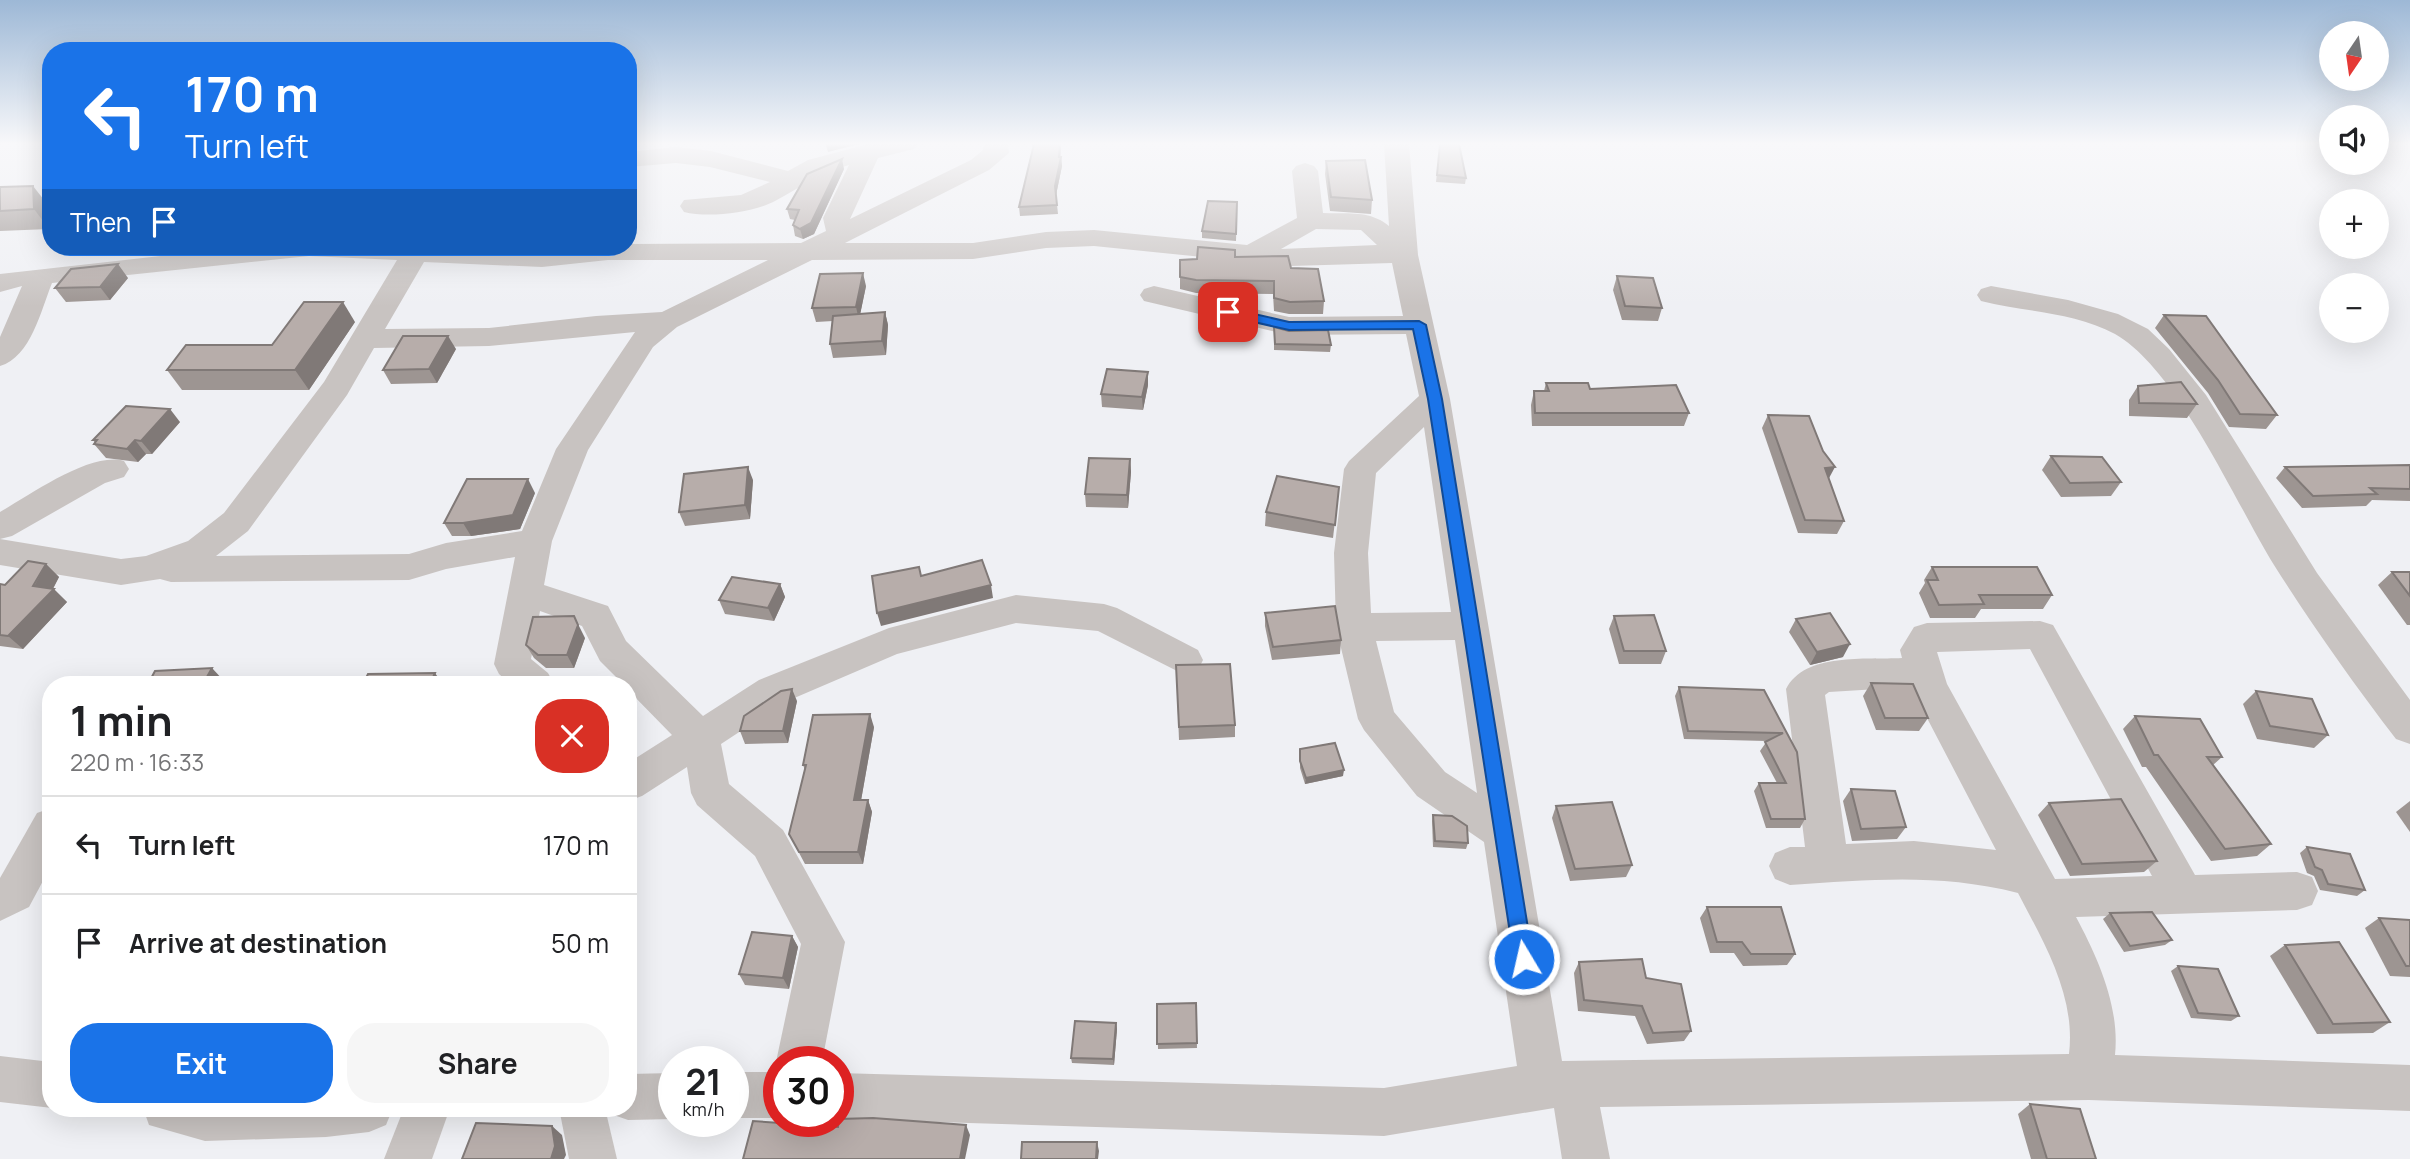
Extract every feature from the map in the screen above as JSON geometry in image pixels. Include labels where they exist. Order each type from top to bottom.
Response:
[{"type":"street","points":[[693,206],[742,203],[759,198]]},
{"type":"street","points":[[841,235],[836,218],[846,198]]},
{"type":"street","points":[[526,676],[512,664],[536,541],[572,449],[642,341],[667,321],[914,198]]},
{"type":"street","points":[[1308,198],[1311,221]]},
{"type":"street","points":[[1400,198],[1404,255],[1435,399],[1504,833],[1558,1084],[1586,1159]]},
{"type":"street","points":[[1251,254],[1311,221],[1368,222],[1404,255]]},
{"type":"street","points":[[637,252],[973,251],[1046,240],[1094,238],[1291,258],[1370,253],[1404,255]]},
{"type":"street","points":[[121,265],[138,256]]},
{"type":"street","points":[[0,283],[12,279],[121,265],[221,256]]},
{"type":"street","points":[[149,569],[200,550],[236,522],[336,388],[412,256]]},
{"type":"street","points":[[500,256],[542,259],[570,256]]},
{"type":"street","points":[[0,356],[15,338],[40,277]]},
{"type":"street","points":[[1154,295],[1289,326],[1419,325]]},
{"type":"street","points":[[1991,295],[2088,313],[2137,334],[2182,381],[2273,535],[2397,689],[2410,728]]},
{"type":"street","points":[[364,339],[489,337],[596,325],[667,321]]},
{"type":"street","points":[[1435,399],[1360,468],[1351,553],[1354,628],[1377,719],[1431,784],[1504,833]]},
{"type":"street","points":[[0,527],[81,481],[113,469]]},
{"type":"street","points":[[0,552],[121,572],[149,569],[408,567],[446,556],[536,541]]},
{"type":"street","points":[[526,593],[595,616],[613,650],[701,739],[711,793],[769,842],[823,942],[802,1046]]},
{"type":"street","points":[[637,778],[772,691],[890,642],[1016,609],[1104,618],[1185,660]]},
{"type":"street","points":[[1354,628],[1471,626]]},
{"type":"street","points":[[2089,1077],[2094,1035],[2079,966],[1929,685],[1918,650],[1927,637],[2040,635],[2184,895]]},
{"type":"street","points":[[1925,671],[1822,678],[1805,689],[1809,865],[1914,859],[1980,865],[2037,888],[2184,895],[2297,891]]},
{"type":"street","points":[[0,902],[14,893],[42,843]]},
{"type":"street","points":[[854,1096],[1384,1112],[1558,1084],[2089,1077],[2410,1088]]},
{"type":"street","points":[[0,1079],[42,1083]]},
{"type":"street","points":[[637,1097],[658,1096]]},
{"type":"street","points":[[408,1159],[424,1117]]},
{"type":"street","points":[[584,1117],[593,1159]]},
{"type":"building","points":[[0,198],[34,198],[34,209],[0,211]]},
{"type":"building","points":[[793,198],[823,198],[811,223],[800,229],[793,225],[799,210],[787,209]]},
{"type":"building","points":[[1021,198],[1056,198],[1057,205],[1019,207]]},
{"type":"building","points":[[1208,201],[1237,202],[1236,234],[1202,231]]},
{"type":"building","points":[[1198,247],[1235,250],[1235,257],[1288,256],[1291,268],[1318,269],[1324,301],[1290,302],[1274,298],[1274,281],[1196,280],[1180,277],[1180,260],[1197,259]]},
{"type":"building","points":[[118,264],[100,287],[55,288],[71,269]]},
{"type":"building","points":[[863,273],[856,307],[812,308],[820,274]]},
{"type":"building","points":[[1617,276],[1653,278],[1662,308],[1625,306]]},
{"type":"building","points":[[304,302],[343,302],[295,370],[167,370],[186,345],[272,345]]},
{"type":"building","points":[[885,312],[882,341],[830,344],[833,316]]},
{"type":"building","points":[[2164,315],[2206,316],[2277,415],[2240,414],[2218,380]]},
{"type":"building","points":[[1274,327],[1289,331],[1328,330],[1331,345],[1275,344]]},
{"type":"building","points":[[403,336],[448,336],[429,369],[383,370]]},
{"type":"building","points":[[1107,369],[1148,372],[1142,397],[1101,394]]},
{"type":"building","points":[[2181,382],[2197,404],[2139,403],[2138,386]]},
{"type":"building","points":[[1546,383],[1588,383],[1590,389],[1676,385],[1689,413],[1535,413],[1534,391],[1549,391]]},
{"type":"building","points":[[126,406],[170,409],[141,441],[135,440],[127,449],[94,444],[97,440],[93,440]]},
{"type":"building","points":[[1768,415],[1809,416],[1823,451],[1835,467],[1825,468],[1844,521],[1805,520]]},
{"type":"building","points":[[2051,456],[2102,457],[2121,482],[2070,483]]},
{"type":"building","points":[[1089,458],[1130,459],[1127,495],[1085,494]]},
{"type":"building","points":[[2410,465],[2410,489],[2370,488],[2377,494],[2313,496],[2285,467]]},
{"type":"building","points":[[748,467],[745,505],[679,512],[684,474]]},
{"type":"building","points":[[1277,476],[1339,487],[1335,525],[1266,512]]},
{"type":"building","points":[[467,479],[528,479],[513,515],[463,523],[444,523]]},
{"type":"building","points":[[982,560],[991,585],[877,613],[872,576],[919,567],[921,576]]},
{"type":"building","points":[[28,561],[46,564],[33,586],[54,589],[8,636],[0,635],[0,584],[5,585]]},
{"type":"building","points":[[1932,567],[2037,567],[2052,595],[1979,595],[1984,604],[1939,605],[1927,580],[1938,580]]},
{"type":"building","points":[[2392,572],[2410,572],[2410,596]]},
{"type":"building","points":[[732,577],[780,584],[768,608],[719,600]]},
{"type":"building","points":[[1335,606],[1341,640],[1273,647],[1265,613]]},
{"type":"building","points":[[1830,613],[1850,644],[1817,652],[1796,619]]},
{"type":"building","points":[[1654,615],[1666,651],[1624,651],[1614,616]]},
{"type":"building","points":[[574,616],[578,625],[567,655],[538,655],[526,645],[533,617]]},
{"type":"building","points":[[1230,664],[1235,725],[1179,727],[1176,665]]},
{"type":"building","points":[[212,668],[208,676],[152,676],[155,671]]},
{"type":"building","points":[[435,673],[434,676],[367,676]]},
{"type":"building","points":[[1871,683],[1913,684],[1928,718],[1885,718]]},
{"type":"building","points":[[1679,687],[1764,690],[1797,752],[1805,819],[1771,819],[1759,783],[1786,783],[1765,742],[1783,733],[1688,731]]},
{"type":"building","points":[[792,689],[783,731],[740,731],[744,716],[781,691]]},
{"type":"building","points":[[2256,691],[2312,699],[2328,735],[2270,726]]},
{"type":"building","points":[[870,714],[854,800],[868,800],[858,852],[799,852],[789,834],[806,765],[803,765],[813,715]]},
{"type":"building","points":[[2135,716],[2200,719],[2222,757],[2207,757],[2271,844],[2225,849],[2158,755],[2154,755]]},
{"type":"building","points":[[1335,743],[1344,770],[1306,778],[1300,761],[1300,749]]},
{"type":"building","points":[[1851,789],[1895,791],[1906,827],[1861,829]]},
{"type":"building","points":[[2121,799],[2157,861],[2082,864],[2049,803]]},
{"type":"building","points":[[1612,802],[1632,865],[1575,869],[1556,806]]},
{"type":"building","points":[[1433,815],[1452,816],[1467,826],[1468,843],[1435,841]]},
{"type":"building","points":[[2307,847],[2350,854],[2365,890],[2328,884],[2322,870],[2315,867]]},
{"type":"building","points":[[1707,907],[1781,907],[1795,954],[1751,954],[1742,942],[1717,942]]},
{"type":"building","points":[[2152,912],[2172,940],[2130,946],[2110,913]]},
{"type":"building","points":[[2379,918],[2410,920],[2410,966],[2406,966]]},
{"type":"building","points":[[752,932],[792,936],[783,978],[739,974]]},
{"type":"building","points":[[2339,942],[2390,1022],[2333,1024],[2285,945]]},
{"type":"building","points":[[1642,959],[1646,978],[1681,984],[1691,1031],[1653,1033],[1642,1006],[1584,1000],[1579,962]]},
{"type":"building","points":[[2178,966],[2218,969],[2239,1016],[2198,1013]]},
{"type":"building","points":[[1196,1003],[1197,1043],[1157,1044],[1157,1004]]},
{"type":"building","points":[[1075,1021],[1116,1023],[1113,1059],[1071,1058]]},
{"type":"building","points":[[2030,1104],[2080,1109],[2096,1159],[2047,1159]]},
{"type":"building","points":[[854,1119],[966,1125],[960,1159],[743,1159],[753,1121],[763,1122],[763,1137],[854,1137]]},
{"type":"building","points":[[476,1123],[552,1126],[555,1146],[551,1159],[462,1159]]},
{"type":"building","points":[[1022,1142],[1097,1142],[1096,1159],[1021,1159]]},
{"type":"route","points":[[1228,312],[1289,326],[1419,325],[1435,399],[1524,959]]}]
